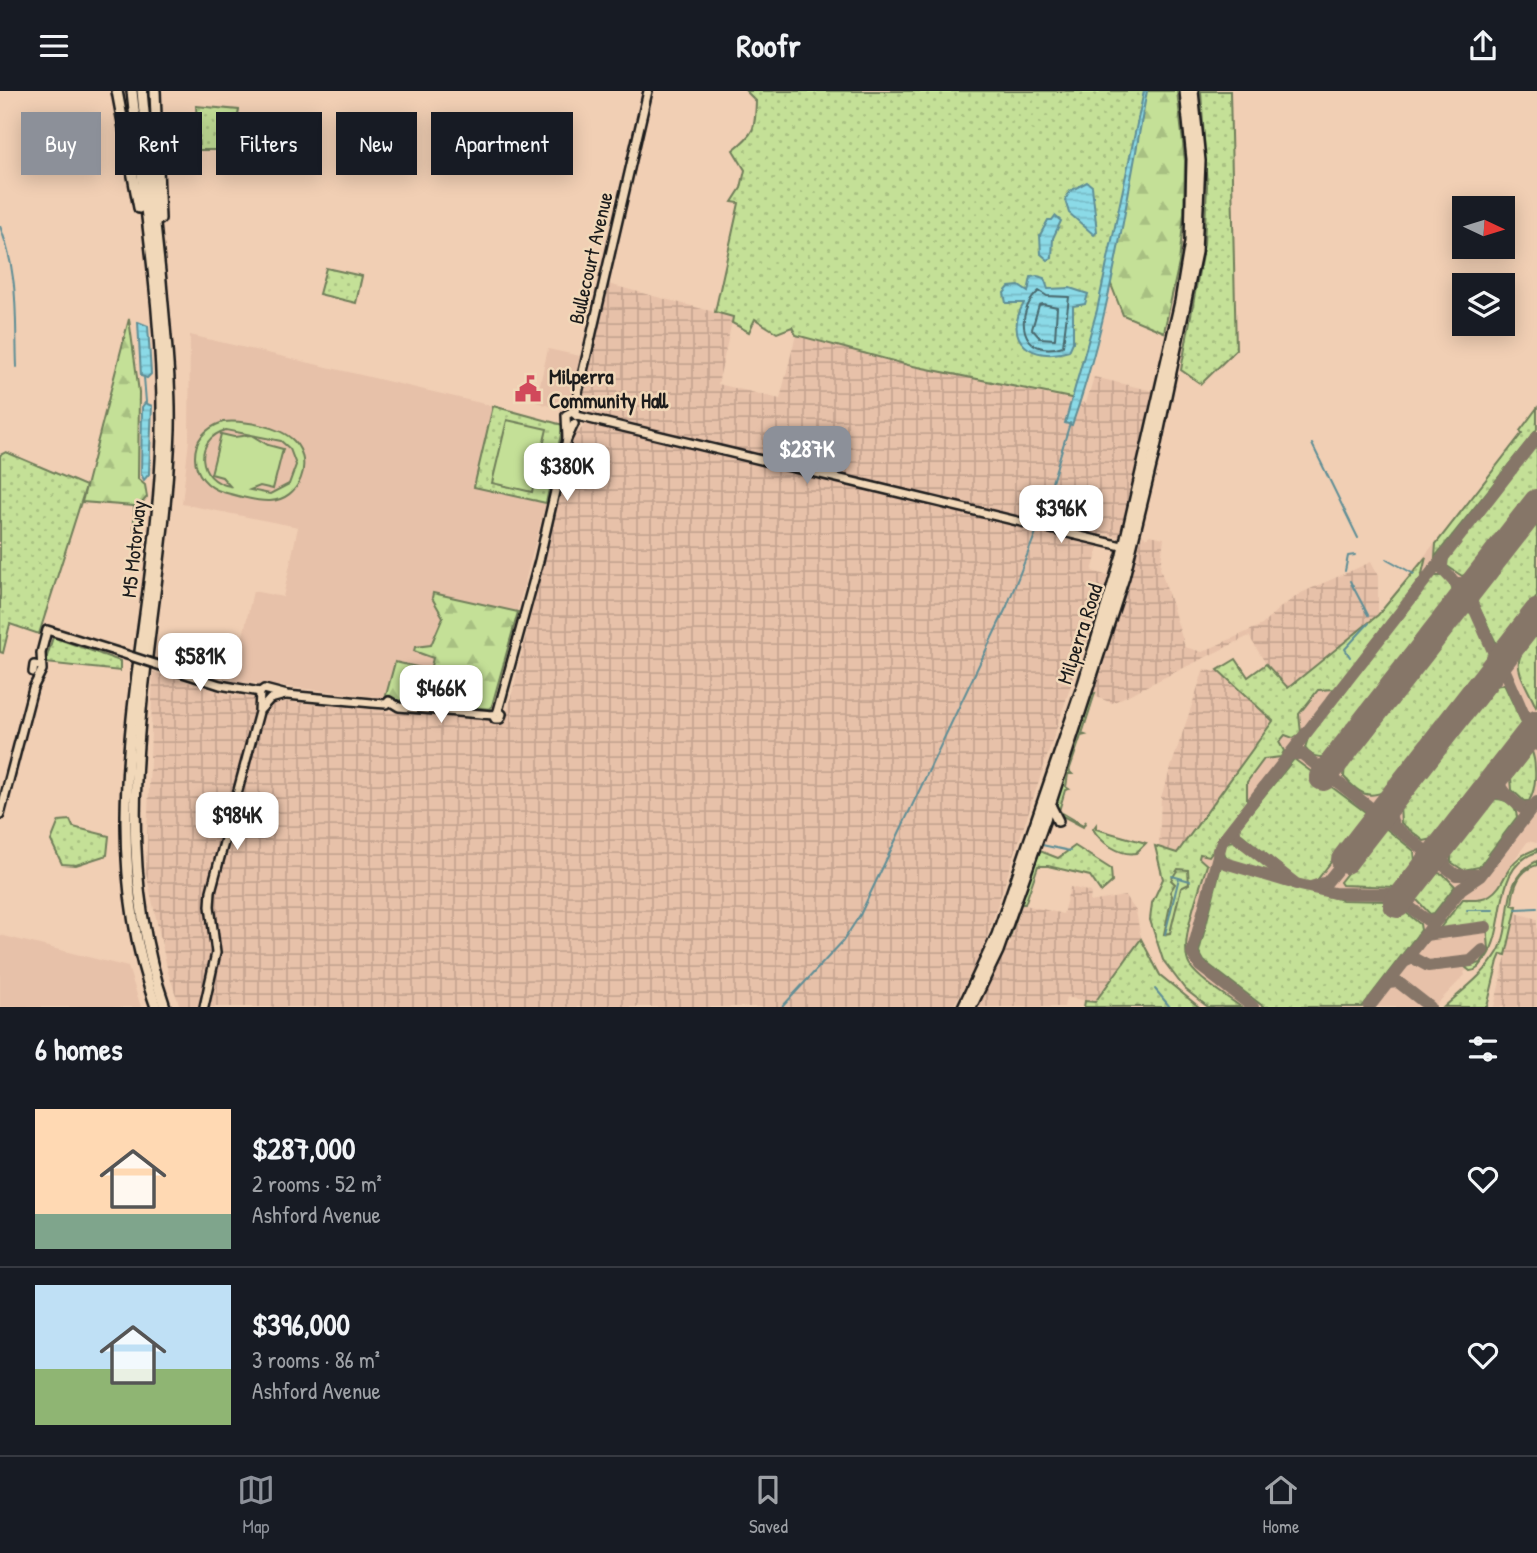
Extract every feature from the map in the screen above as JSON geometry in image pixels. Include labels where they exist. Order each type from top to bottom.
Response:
[{"type":"highway","points":[[117,91],[153,300]]},
{"type":"highway","name":"M5 Motorway","points":[[132,91],[161,386],[162,436],[126,764],[124,828],[134,920],[156,1007]]},
{"type":"highway","name":"M5 Motorway","points":[[142,91],[166,332],[170,417],[166,488],[136,759],[133,817],[142,918],[165,1007]]},
{"type":"highway","points":[[155,91],[166,332]]},
{"type":"highway","name":"Milperra Road","points":[[971,1007],[998,951],[1050,805],[1116,604],[1180,302],[1190,242],[1192,159],[1185,91]]},
{"type":"highway","name":"Milperra Road","points":[[963,1007],[997,935],[1083,684],[1127,547],[1165,405],[1196,252],[1200,161],[1193,91]]},
{"type":"highway","points":[[1050,805],[1058,821]]},
{"type":"main road","name":"Bullecourt Avenue","points":[[286,695],[496,713],[539,561],[567,439],[575,418],[578,393],[648,91]]},
{"type":"main road","name":"Bullecourt Avenue","points":[[567,439],[566,421],[575,418]]},
{"type":"main road","points":[[575,418],[1127,547]]},
{"type":"main road","points":[[0,815],[47,629],[220,685],[264,696],[286,695]]},
{"type":"main road","points":[[44,643],[55,636],[65,635]]},
{"type":"main road","points":[[264,696],[286,695]]},
{"type":"main road","points":[[204,1007],[216,953],[209,906],[211,891],[264,696]]},
{"type":"shaded area","points":[[608,284],[733,317],[718,384],[780,399],[796,335],[908,365],[1086,403],[1094,377],[1153,391],[1119,537],[1103,533],[1092,571],[1112,577],[1075,673],[982,952],[953,1007],[180,1007],[168,972],[146,873],[153,672],[228,694],[254,698],[255,703],[268,706],[280,701],[505,722],[575,435],[583,427],[586,413],[582,406]]},
{"type":"shaded area","points":[[190,335],[493,406],[474,487],[546,503],[491,709],[233,681],[253,591],[283,597],[298,527],[182,504],[189,440]]},
{"type":"shaded area","points":[[548,349],[580,356],[570,407],[566,411],[536,402]]},
{"type":"shaded area","points":[[1537,407],[1537,843],[1528,841],[1509,867],[1495,907],[1465,905],[1466,913],[1493,913],[1497,927],[1487,953],[1481,962],[1464,972],[1465,975],[1434,1007],[1223,1007],[1175,951],[1202,844],[1283,726],[1378,614],[1522,434],[1519,430]]},
{"type":"shaded area","points":[[1143,534],[1146,538],[1150,535],[1164,538],[1160,568],[1185,647],[1202,652],[1262,625],[1301,593],[1371,562],[1378,576],[1378,615],[1288,688],[1266,664],[1249,636],[1112,703],[1094,696],[1095,686]]},
{"type":"shaded area","points":[[1204,669],[1215,672],[1218,670],[1273,721],[1177,853],[1159,847],[1161,797]]},
{"type":"shaded area","points":[[1070,887],[1091,892],[1090,902],[1125,896],[1136,911],[1141,939],[1094,1002],[1066,997],[1064,1007],[976,1007],[1007,944],[1011,945],[1010,937],[1021,904],[1063,914]]},
{"type":"shaded area","points":[[1516,913],[1537,919],[1537,1007],[1494,1007]]},
{"type":"shaded area","points":[[0,935],[128,967],[141,1007],[0,1007]]},
{"type":"green space","points":[[746,91],[1145,91],[1091,347],[1076,399],[908,365],[796,335],[792,327],[777,333],[755,319],[749,332],[732,323],[733,317],[715,312],[739,203],[732,202],[741,188],[745,170],[733,150],[750,134],[755,118],[756,101]]},
{"type":"green space","points":[[1145,91],[1177,91],[1185,161],[1179,263],[1164,332],[1123,315],[1107,274]]},
{"type":"green space","points":[[1201,91],[1230,91],[1236,350],[1201,384],[1181,370],[1204,244],[1207,186]]},
{"type":"green space","points":[[196,106],[239,110],[216,112],[216,150],[202,150],[202,112],[196,112]]},
{"type":"green space","points":[[326,268],[362,276],[356,303],[319,294]]},
{"type":"green space","points":[[129,319],[139,392],[138,479],[145,485],[147,497],[141,504],[139,536],[134,532],[134,506],[82,502]]},
{"type":"green space","points":[[493,406],[563,425],[546,503],[474,487]]},
{"type":"green space","points":[[1537,408],[1537,429],[1435,557],[1436,544],[1522,433],[1520,431]]},
{"type":"green space","points":[[507,420],[547,429],[532,492],[492,483]]},
{"type":"green space","points":[[231,422],[250,423],[280,431],[294,441],[300,450],[303,459],[301,479],[289,494],[270,501],[217,490],[208,484],[197,469],[197,445],[207,431],[217,424]],"holes":[[[226,430],[251,435],[234,437],[221,434],[211,474],[222,477],[230,486],[219,483],[211,476],[203,459],[204,450],[215,435]],[[251,435],[281,441],[290,449],[296,465],[289,484],[270,494],[250,490],[260,486],[273,489],[283,449],[268,445]]]},
{"type":"green space","points":[[1537,444],[1537,490],[1475,571],[1462,576],[1447,566],[1448,558]]},
{"type":"green space","points":[[6,452],[86,486],[39,634],[10,624],[3,653],[0,652],[0,455]]},
{"type":"green space","points":[[1537,515],[1537,597],[1497,645],[1477,603],[1478,592]]},
{"type":"green space","points":[[1426,557],[1421,578],[1335,689],[1318,690],[1299,714],[1301,733],[1293,738],[1285,735],[1279,742],[1284,751],[1281,757],[1264,759],[1247,782],[1247,801],[1209,856],[1200,854],[1199,858],[1207,865],[1191,917],[1186,945],[1187,957],[1190,966],[1201,977],[1241,1007],[1208,1007],[1185,989],[1163,960],[1150,920],[1152,903],[1163,879],[1155,846],[1177,853],[1273,721],[1218,670],[1236,659],[1248,677],[1266,664],[1288,688],[1378,615]]},
{"type":"green space","points":[[1434,576],[1443,576],[1451,585],[1453,592],[1449,604],[1335,750],[1323,757],[1312,754],[1305,748],[1308,738]]},
{"type":"green space","points":[[433,593],[518,612],[491,709],[385,699],[395,662],[430,670],[433,658],[414,651],[415,647],[431,645],[443,617],[432,598]]},
{"type":"green space","points":[[1463,611],[1472,613],[1491,656],[1388,789],[1369,795],[1359,791],[1344,777],[1345,762]]},
{"type":"green space","points":[[1537,630],[1536,707],[1521,675],[1519,660]]},
{"type":"green space","points":[[53,637],[120,661],[120,671],[45,663]]},
{"type":"green space","points":[[1504,684],[1523,725],[1433,839],[1424,841],[1401,823],[1400,805],[1492,687]]},
{"type":"green space","points":[[1095,693],[1082,734],[1085,735],[1081,736],[1069,771],[1072,774],[1068,774],[1066,787],[1069,789],[1065,790],[1059,811],[1083,825],[1086,821],[1083,827],[1057,813],[1055,806],[1090,694]]},
{"type":"green space","points":[[1531,749],[1535,783],[1529,801],[1524,801],[1512,790],[1511,778]]},
{"type":"green space","points":[[1294,759],[1368,814],[1314,884],[1300,882],[1239,832],[1240,825]]},
{"type":"green space","points":[[1493,799],[1509,803],[1515,809],[1517,817],[1479,867],[1463,870],[1451,862],[1451,853]]},
{"type":"green space","points":[[70,820],[73,827],[109,836],[107,855],[76,865],[62,864],[51,841],[59,821]]},
{"type":"green space","points":[[1096,825],[1096,829],[1146,843],[1136,853],[1117,850],[1096,834],[1093,829]]},
{"type":"green space","points":[[1384,827],[1414,851],[1415,861],[1395,887],[1342,885],[1340,882]]},
{"type":"green space","points":[[1235,841],[1279,875],[1227,861],[1223,848],[1227,842]]},
{"type":"green space","points":[[1075,846],[1111,869],[1112,882],[1101,892],[1090,876],[1038,866],[1025,904],[1021,904],[1010,937],[1007,936],[1040,851],[1058,858]]},
{"type":"green space","points":[[1537,849],[1537,852],[1523,859],[1513,870],[1507,883],[1493,944],[1481,965],[1470,971],[1465,967],[1481,963],[1489,949],[1487,926],[1441,931],[1440,928],[1463,899],[1490,895],[1518,859]]},
{"type":"green space","points":[[1537,861],[1537,865],[1525,871],[1515,887],[1512,905],[1517,906],[1506,955],[1501,954],[1498,961],[1487,1007],[1444,1007],[1493,960],[1503,940],[1509,902],[1517,878],[1525,869]]},
{"type":"green space","points":[[1221,866],[1342,900],[1387,901],[1400,915],[1404,911],[1420,924],[1421,930],[1362,1007],[1264,1007],[1204,961],[1199,952]]},
{"type":"green space","points":[[1178,869],[1188,870],[1189,884],[1181,888],[1170,933],[1164,934],[1172,896],[1170,892],[1175,884],[1171,880]]},
{"type":"green space","points":[[1437,873],[1443,874],[1455,886],[1434,913],[1430,914],[1416,899]]},
{"type":"green space","points":[[1141,939],[1160,975],[1199,1007],[1084,1007],[1085,1001],[1095,1002]]},
{"type":"water","points":[[1144,91],[1147,91],[1107,301],[1072,425],[1065,423],[1097,310]]},
{"type":"water","points":[[1087,182],[1092,186],[1097,232],[1094,235],[1069,213],[1065,200],[1070,191]]},
{"type":"water","points":[[1055,216],[1061,221],[1053,238],[1052,258],[1048,260],[1041,254],[1040,235],[1048,220]]},
{"type":"water","points":[[1031,277],[1044,278],[1048,289],[1070,288],[1088,294],[1085,304],[1073,306],[1073,342],[1069,351],[1043,354],[1024,345],[1019,338],[1018,316],[1024,303],[1006,303],[1004,293],[1009,287],[1019,286],[1028,292]]},
{"type":"water","points":[[138,322],[148,326],[151,374],[147,378],[141,376]]},
{"type":"water","points":[[145,403],[152,406],[149,474],[144,480],[141,474],[142,407]]},
{"type":"waterway","points":[[0,226],[13,279],[17,367]]},
{"type":"waterway","points":[[144,377],[146,402]]},
{"type":"waterway","points":[[1039,525],[1070,423]]},
{"type":"waterway","points":[[1312,444],[1358,538]]},
{"type":"waterway","points":[[782,1007],[843,941],[860,915],[1007,606],[1037,530]]},
{"type":"waterway","points":[[1345,571],[1348,556],[1355,555]]},
{"type":"waterway","points":[[1387,559],[1414,574]]},
{"type":"waterway","points":[[1350,581],[1368,615]]},
{"type":"waterway","points":[[1350,657],[1345,649],[1369,623]]},
{"type":"waterway","points":[[1042,845],[1070,851]]},
{"type":"waterway","points":[[1172,876],[1190,881]]},
{"type":"waterway","points":[[1165,934],[1179,878]]},
{"type":"waterway","points":[[1516,909],[1537,908]]},
{"type":"waterway","points":[[1467,910],[1493,910]]},
{"type":"waterway","points":[[1155,989],[1170,1007]]},
{"type":"taxiway","points":[[1253,1007],[1200,966],[1192,953],[1222,841],[1537,437]]},
{"type":"taxiway","points":[[1442,559],[1442,569],[1463,591],[1461,599],[1449,616]]},
{"type":"taxiway","points":[[1459,583],[1472,584],[1488,566]]},
{"type":"taxiway","points":[[1467,592],[1496,658],[1493,668],[1469,700]]},
{"type":"taxiway","points":[[1529,623],[1505,655],[1503,666],[1537,745]]},
{"type":"taxiway","points":[[1459,713],[1474,695]]},
{"type":"taxiway","points":[[1519,747],[1501,773],[1501,786],[1522,808],[1534,806]]},
{"type":"taxiway","points":[[1290,754],[1302,754],[1456,875],[1477,875]]},
{"type":"taxiway","points":[[1394,826],[1391,818],[1393,802],[1418,766]]},
{"type":"taxiway","points":[[1446,867],[1442,856],[1444,845],[1481,797],[1494,791],[1505,795]]},
{"type":"taxiway","points":[[1369,1007],[1461,889],[1480,876],[1537,802]]},
{"type":"taxiway","points":[[1234,826],[1236,837],[1296,884],[1334,893],[1392,894],[1427,920],[1438,919]]},
{"type":"taxiway","points":[[1218,850],[1219,858],[1225,863],[1289,882]]},
{"type":"taxiway","points":[[1311,887],[1327,882],[1345,860]]},
{"type":"taxiway","points":[[1425,935],[1486,927]]},
{"type":"taxiway","points":[[1406,961],[1413,958],[1428,966],[1471,961],[1483,950]]},
{"type":"taxiway","points":[[1388,983],[1398,982],[1430,1007]]},
{"type":"runway","points":[[1323,777],[1537,503]]},
{"type":"runway","points":[[1345,860],[1537,613]]},
{"type":"runway","points":[[1397,904],[1537,724]]},
{"type":"place","name":"Milperra Community Hall","points":[[528,389]]}]
